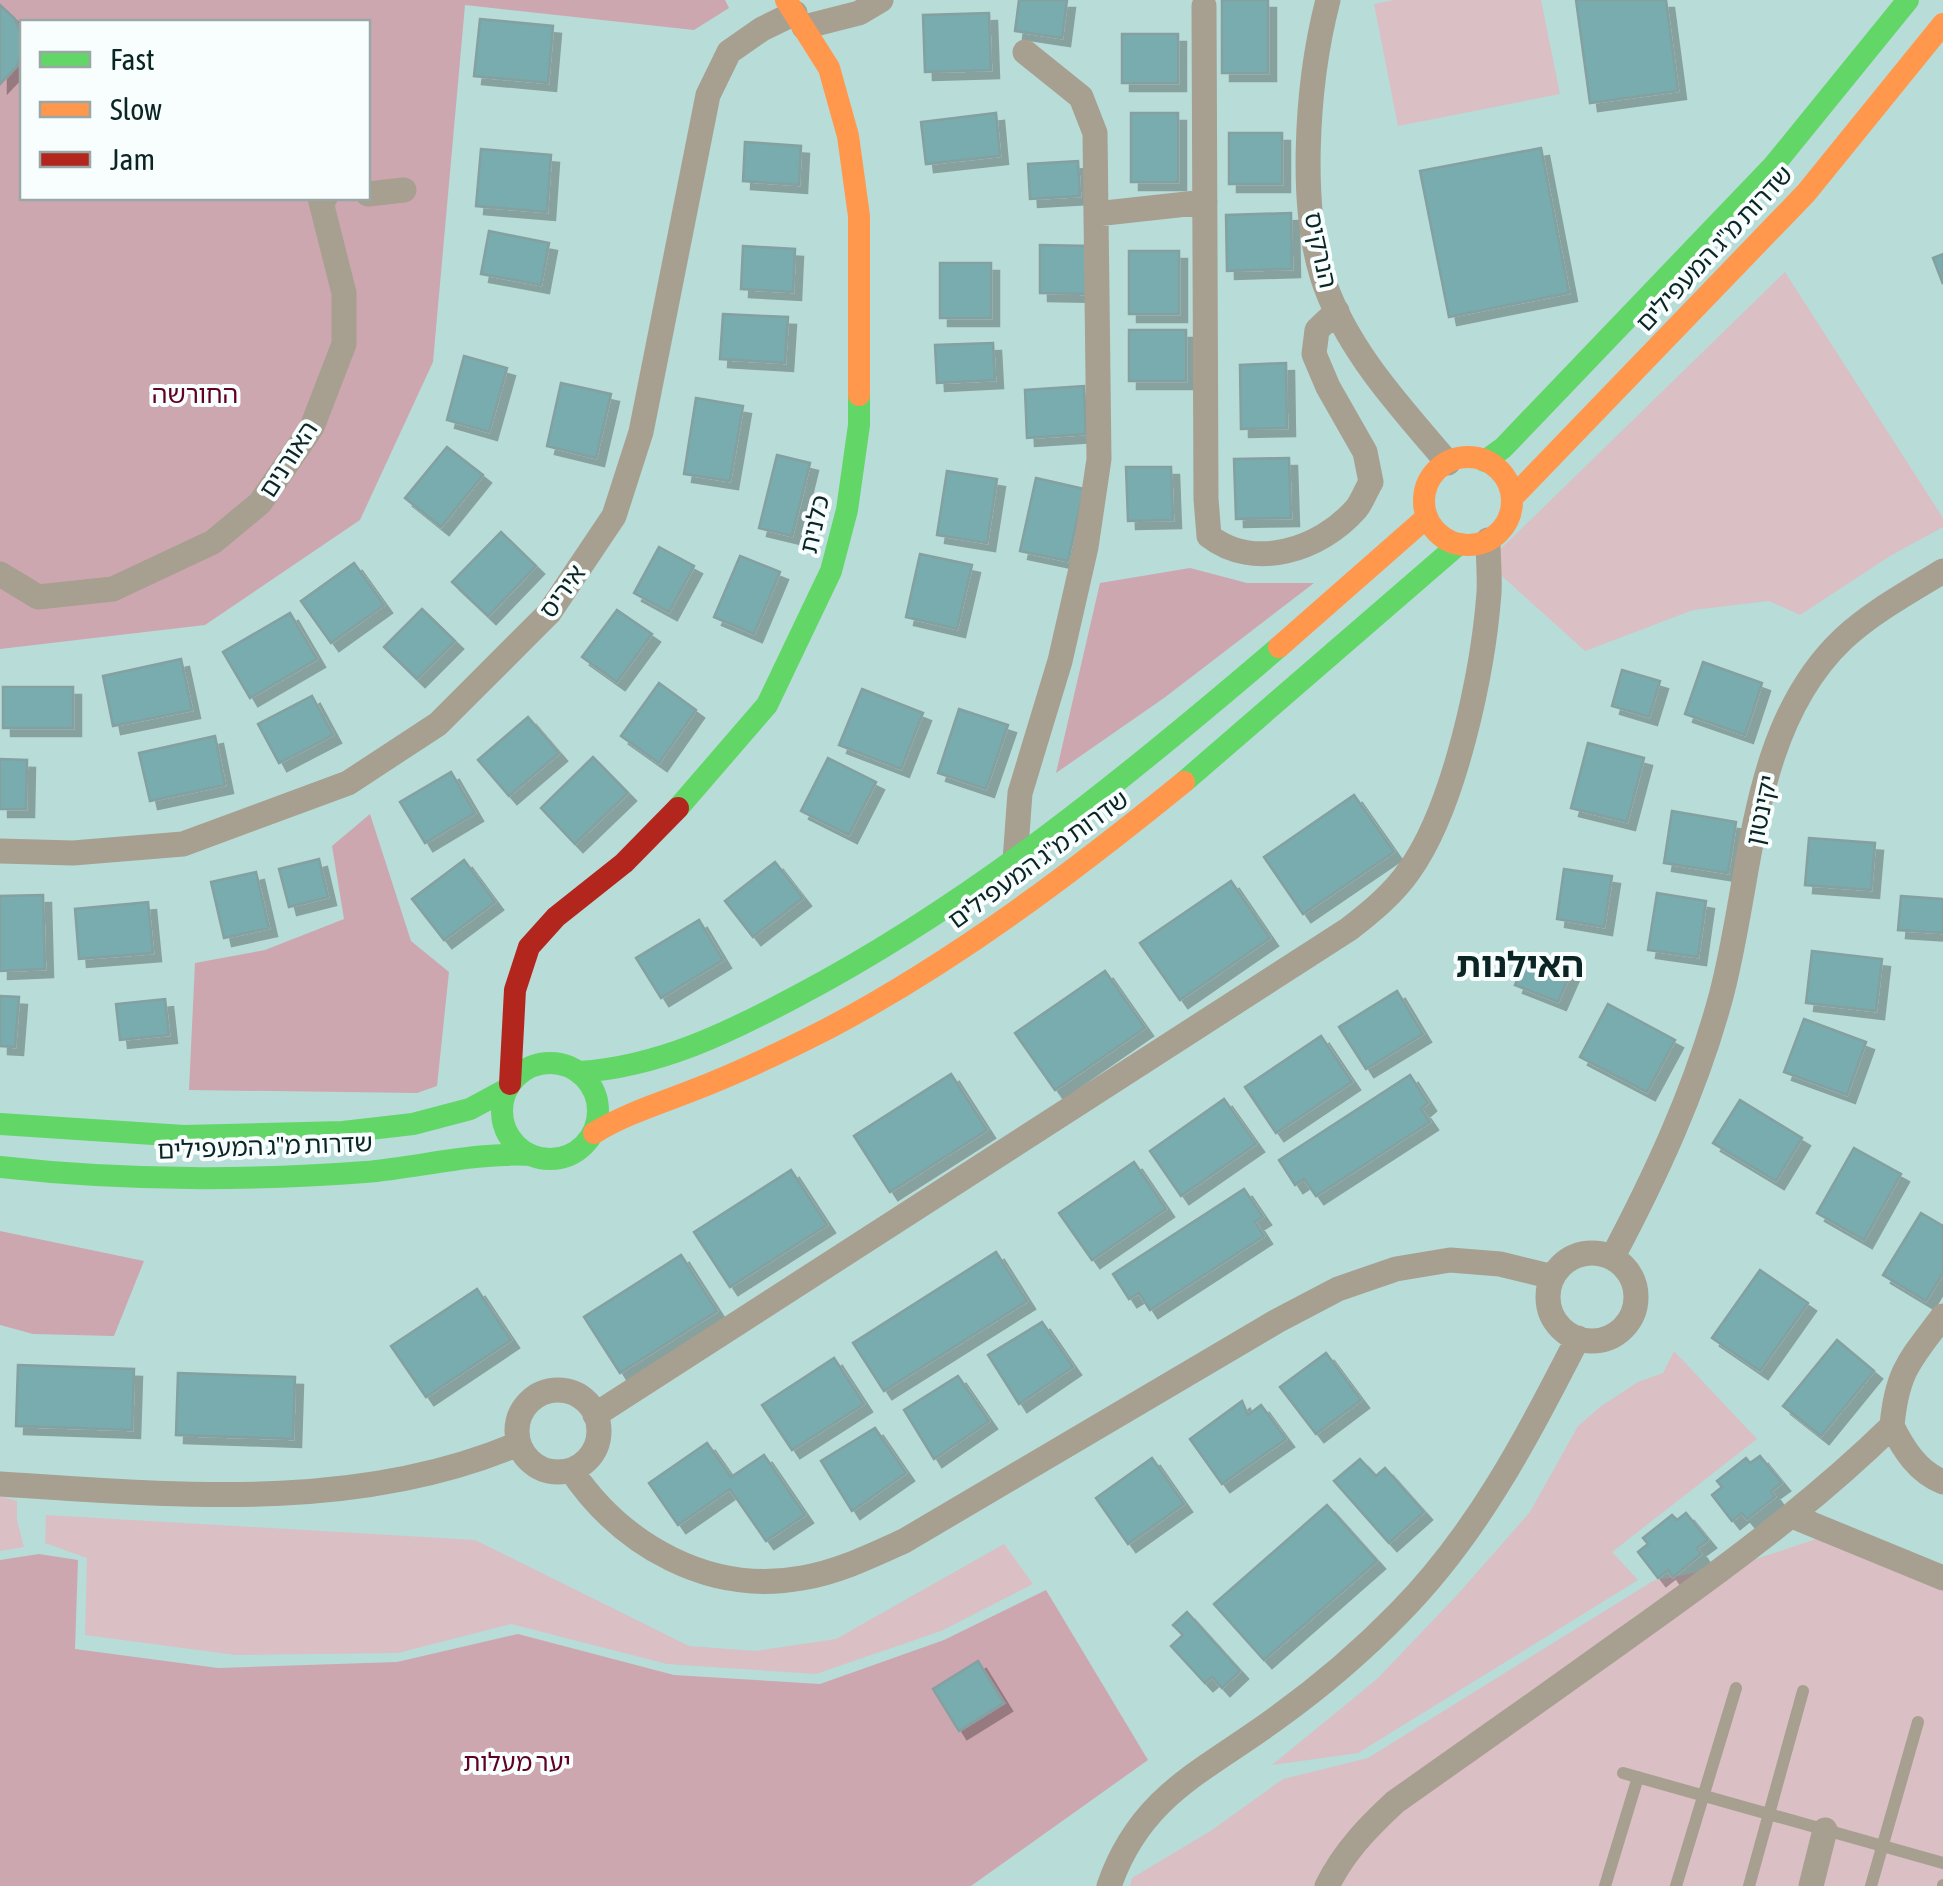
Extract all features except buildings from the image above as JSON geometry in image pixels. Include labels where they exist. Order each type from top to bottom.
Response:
[{"type":"main road","name":"שדרות מ\"ג המעפילים","points":[[1485,461],[1503,448],[1774,165],[1908,0]]},
{"type":"main road","name":"כלנית","points":[[509,1086],[515,990],[529,947],[556,917],[624,863],[672,816],[767,705],[831,571],[847,510],[860,425],[860,216],[848,136],[830,68],[795,13]]},
{"type":"main road","name":"שדרות מ\"ג המעפילים","points":[[1512,498],[1806,193],[1943,24]]},
{"type":"main road","points":[[1466,458],[1485,461],[1504,476],[1512,498],[1506,523],[1488,540],[1459,544],[1437,532],[1427,517],[1427,486],[1448,462],[1466,458]]},
{"type":"main road","name":"שדרות מ\"ג המעפילים","points":[[569,1068],[615,1072],[642,1065],[737,1027],[879,951],[1014,861],[1176,735],[1341,596],[1427,517]]},
{"type":"main road","name":"שדרות מ\"ג המעפילים","points":[[594,1133],[620,1117],[675,1099],[799,1043],[965,947],[1113,840],[1204,768],[1369,629],[1459,544]]},
{"type":"main road","points":[[522,963],[528,1012],[538,1036],[596,1093],[598,1120],[594,1133],[574,1154],[545,1159],[530,1155],[508,1134],[502,1120],[502,1104],[509,1086],[531,1066],[569,1068]]},
{"type":"main road","name":"שדרות מ\"ג המעפילים","points":[[0,1124],[181,1137],[374,1129],[444,1118],[494,1102],[509,1086]]},
{"type":"main road","name":"שדרות מ\"ג המעפילים","points":[[0,1166],[181,1179],[294,1177],[378,1170],[489,1152],[530,1155]]},
{"type":"street","name":"איריס","points":[[0,851],[72,853],[182,844],[348,783],[438,724],[550,613],[614,516],[640,432],[708,95],[729,52],[762,29],[795,13],[860,12],[881,0]]},
{"type":"street","name":"הנרקיס","points":[[1328,0],[1322,25],[1308,172],[1314,240],[1328,294],[1379,381],[1448,462]]},
{"type":"street","points":[[1204,6],[1206,500],[1209,536],[1225,548],[1253,556],[1288,552],[1328,531],[1357,509],[1371,482],[1365,452],[1328,388],[1314,354],[1317,330],[1338,312]]},
{"type":"street","points":[[1014,861],[1020,794],[1060,661],[1086,548],[1099,458],[1095,133],[1081,98],[1024,52]]},
{"type":"street","points":[[370,194],[404,190]]},
{"type":"street","name":"האורנים","points":[[0,574],[38,597],[113,589],[212,542],[260,502],[312,428],[344,344],[344,293],[321,200]]},
{"type":"street","points":[[1096,214],[1205,202]]},
{"type":"street","points":[[596,1415],[1349,929],[1392,893],[1424,848],[1461,744],[1489,592],[1488,540]]},
{"type":"street","name":"יקינטון","points":[[1612,1258],[1682,1114],[1721,998],[1766,778],[1788,716],[1814,672],[1844,639],[1876,613],[1943,571]]},
{"type":"street","points":[[1599,1254],[1612,1258],[1623,1266],[1634,1284],[1636,1297],[1631,1317],[1618,1332],[1606,1338],[1578,1338],[1566,1332],[1553,1317],[1548,1297],[1553,1277],[1566,1262],[1578,1256],[1599,1254]]},
{"type":"street","points":[[571,1470],[587,1494],[633,1536],[690,1569],[723,1579],[761,1582],[803,1578],[850,1565],[904,1542],[1277,1321],[1367,1277],[1423,1263],[1475,1260],[1553,1277]]},
{"type":"street","points":[[1943,1316],[1902,1374],[1895,1391],[1892,1426],[1910,1458],[1930,1477],[1943,1482]]},
{"type":"street","points":[[1109,1886],[1119,1858],[1140,1823],[1171,1790],[1332,1676],[1434,1574],[1496,1493],[1578,1338]]},
{"type":"street","points":[[571,1392],[587,1402],[596,1415],[599,1431],[594,1450],[571,1470],[539,1468],[528,1460],[518,1444],[518,1418],[528,1402],[541,1393],[571,1392]]},
{"type":"street","points":[[1328,1886],[1342,1857],[1395,1802],[1716,1575],[1792,1516],[1892,1426]]},
{"type":"street","points":[[1,1484],[172,1495],[280,1493],[420,1474],[488,1457],[518,1444]]},
{"type":"street","points":[[1792,1516],[1943,1578]]},
{"type":"street","points":[[1810,1886],[1826,1830]]},
{"type":"lane","points":[[1676,1886],[1736,1688]]},
{"type":"lane","points":[[1750,1886],[1803,1691]]},
{"type":"lane","points":[[1871,1886],[1918,1722]]},
{"type":"lane","points":[[1623,1772],[1943,1863]]},
{"type":"lane","points":[[1606,1886],[1638,1777]]},
{"type":"shaded area","points":[[1394,0],[1541,0],[1560,94],[1398,126],[1374,4]]},
{"type":"shaded area","points":[[1785,272],[1943,518],[1943,527],[1890,556],[1800,615],[1769,601],[1693,610],[1585,651],[1502,576],[1477,572]]},
{"type":"shaded area","points":[[1674,1351],[1757,1439],[1612,1552],[1638,1580],[1358,1753],[1272,1765],[1377,1679],[1458,1594],[1530,1512],[1578,1426],[1638,1382],[1663,1373]]},
{"type":"shaded area","points":[[0,1496],[17,1501],[24,1547],[0,1551]]},
{"type":"shaded area","points":[[46,1515],[475,1540],[689,1646],[756,1651],[836,1639],[1004,1544],[1033,1584],[941,1631],[816,1674],[667,1664],[511,1624],[398,1653],[236,1655],[85,1635],[87,1558],[45,1543]]},
{"type":"shaded area","points":[[1825,1536],[1943,1581],[1943,1886],[1130,1886],[1132,1878],[1212,1830],[1283,1779],[1368,1758],[1653,1581],[1747,1562]]},
{"type":"green space","name":"החורשה","points":[[0,0],[725,0],[729,8],[694,30],[465,5],[433,362],[360,520],[205,625],[0,649]]},
{"type":"green space","points":[[1190,568],[1247,583],[1314,583],[1164,698],[1056,773],[1100,583]]},
{"type":"green space","points":[[370,814],[411,941],[449,972],[437,1086],[417,1093],[189,1090],[195,963],[265,950],[344,919],[332,846]]},
{"type":"green space","points":[[0,1231],[144,1261],[114,1336],[33,1334],[0,1325]]},
{"type":"green space","name":"יער מעלות","points":[[39,1554],[78,1560],[75,1649],[218,1668],[397,1662],[518,1634],[674,1675],[820,1684],[944,1640],[1046,1590],[1148,1760],[971,1886],[0,1886],[0,1560]]},
{"type":"traffic: fast","points":[[1485,461],[1503,448],[1774,165],[1908,0]]},
{"type":"traffic: fast","points":[[678,808],[767,705],[831,571],[847,510],[859,425],[859,395]]},
{"type":"traffic: fast","points":[[1184,782],[1459,544]]},
{"type":"traffic: fast","points":[[579,1072],[637,1063],[693,1046],[773,1009],[864,959],[927,920],[1048,834],[1279,647]]},
{"type":"traffic: fast","points":[[550,1063],[568,1067],[584,1077],[594,1093],[598,1111],[594,1129],[584,1145],[568,1155],[550,1159],[532,1155],[516,1145],[506,1129],[502,1111],[506,1093],[516,1077],[532,1067],[550,1063]]},
{"type":"traffic: fast","points":[[0,1124],[184,1136],[343,1132],[413,1124],[470,1109],[507,1089]]},
{"type":"traffic: fast","points":[[0,1167],[137,1177],[274,1177],[531,1155]]},
{"type":"traffic: slow","points":[[786,0],[829,68],[848,136],[859,216],[859,395]]},
{"type":"traffic: slow","points":[[1512,498],[1806,193],[1943,24]]},
{"type":"traffic: slow","points":[[1468,457],[1499,470],[1512,501],[1499,532],[1468,545],[1437,532],[1424,501],[1437,470],[1468,457]]},
{"type":"traffic: slow","points":[[1279,647],[1427,517]]},
{"type":"traffic: slow","points":[[594,1133],[761,1061],[876,1002],[1012,914],[1184,782]]},
{"type":"traffic: jam","points":[[510,1084],[515,990],[529,947],[556,917],[624,863],[678,808]]},
{"type":"district","name":"האילנות","points":[[1520,964]]}]
